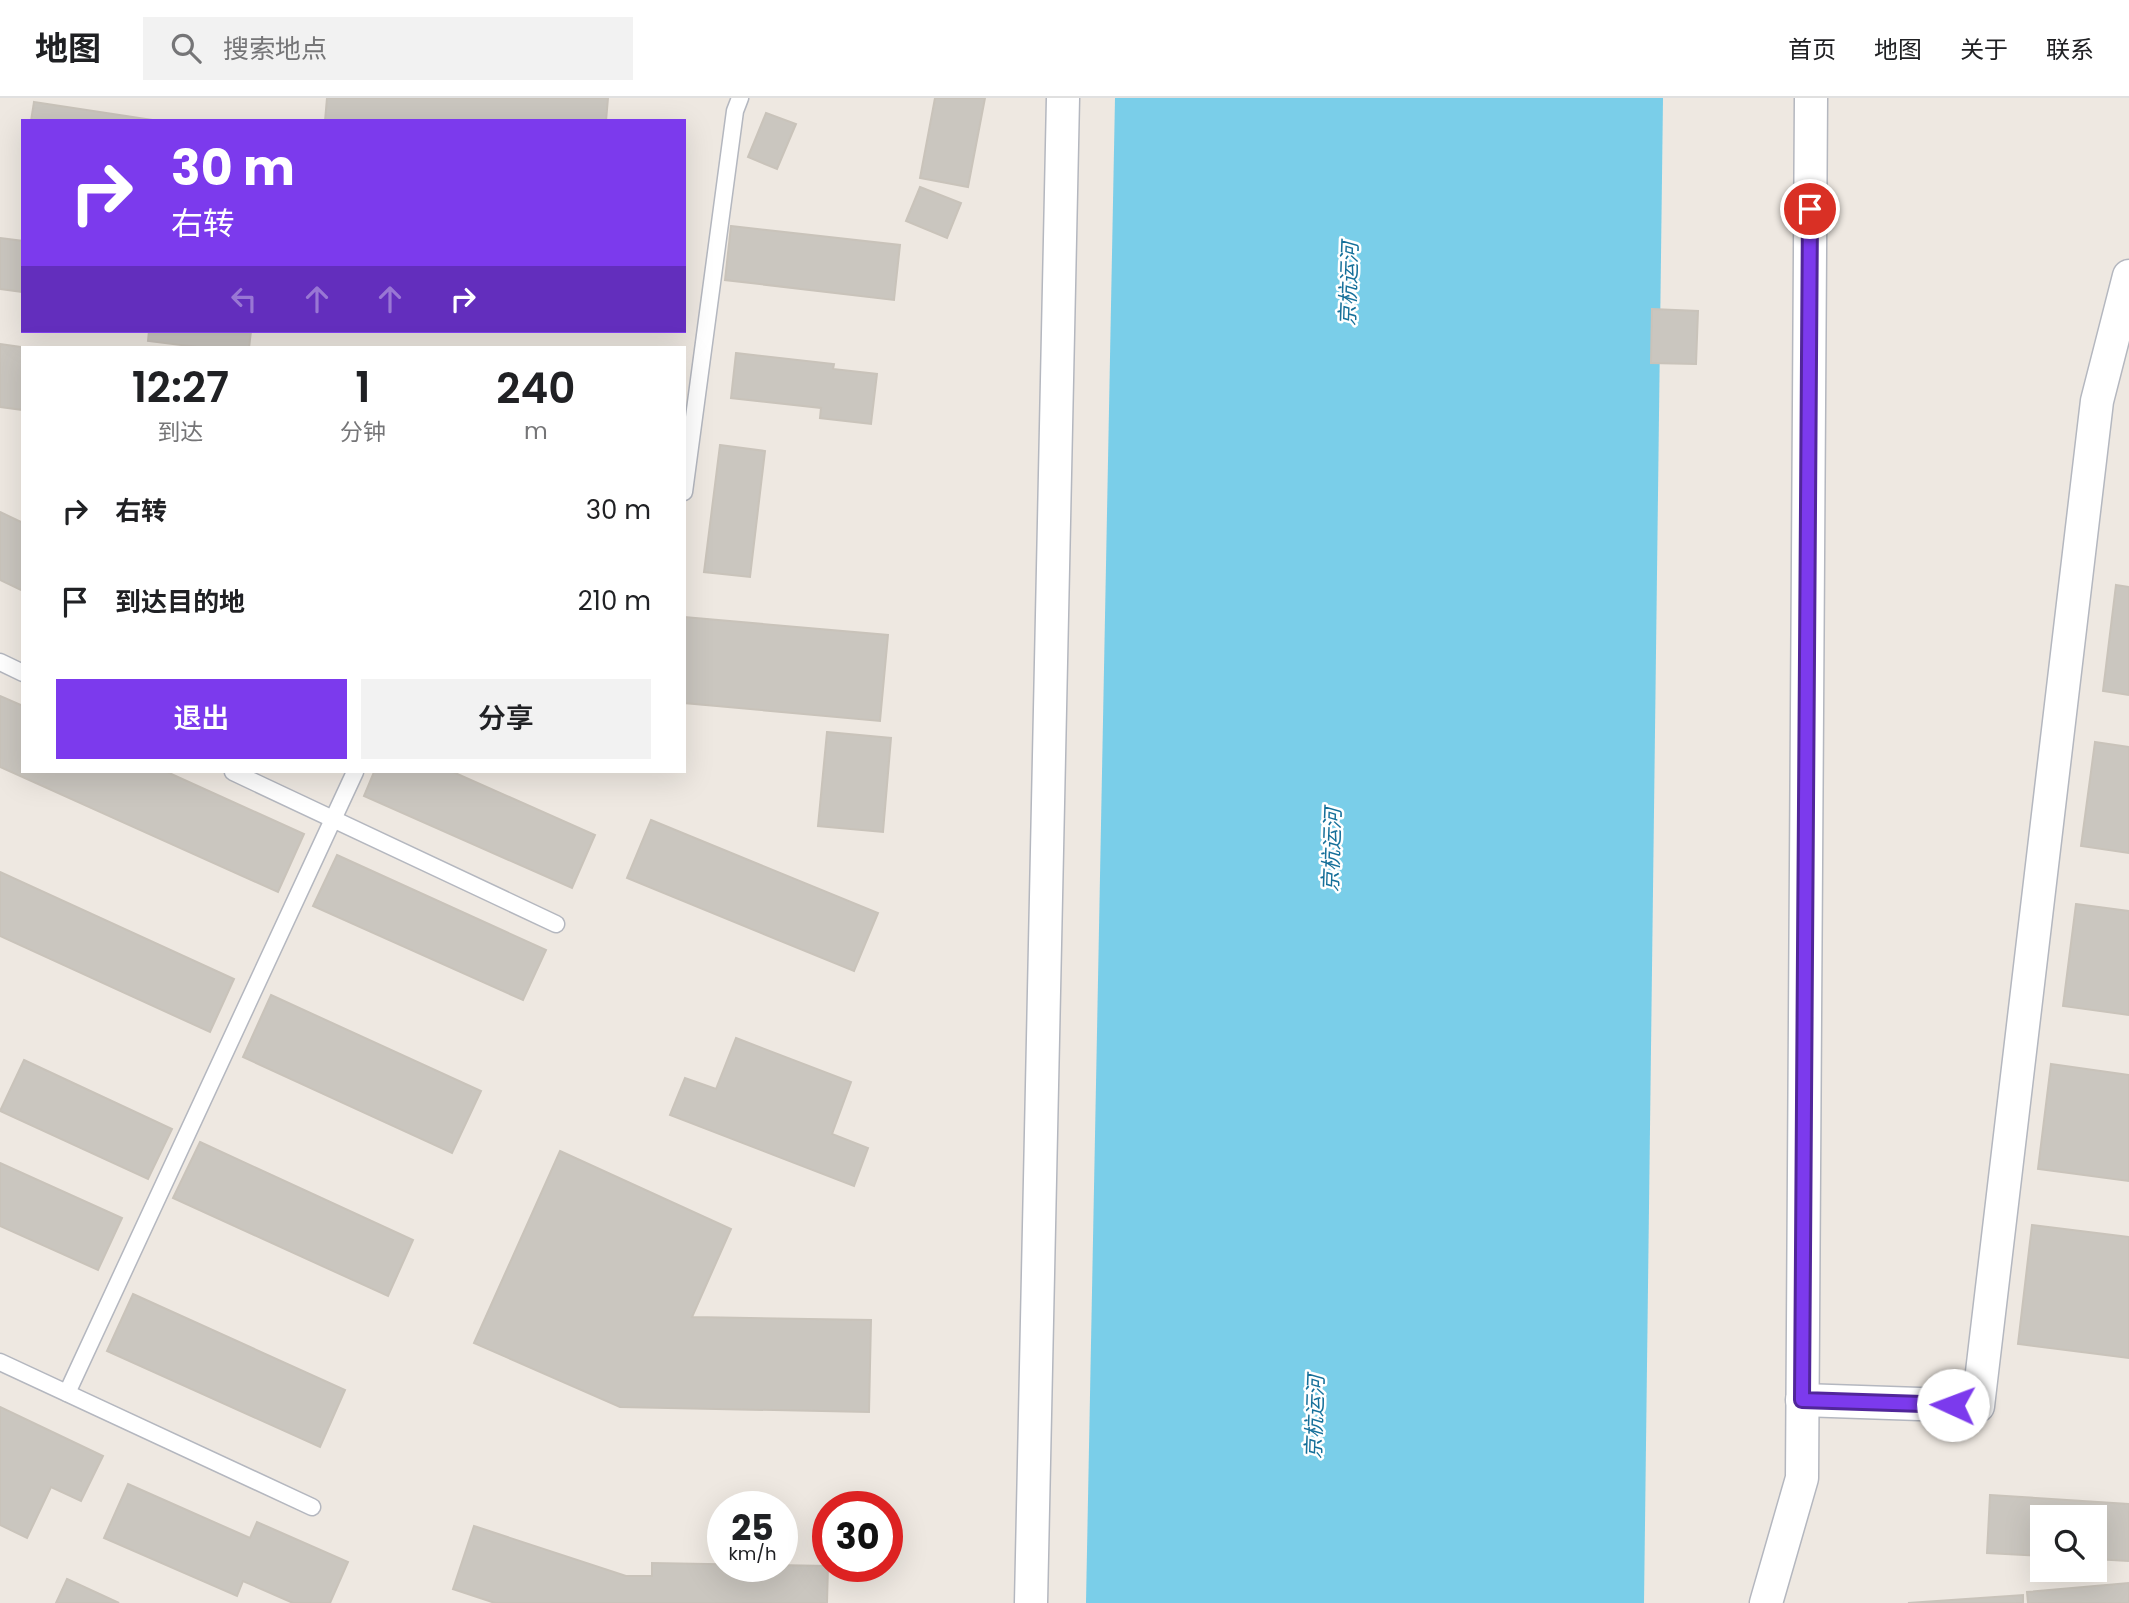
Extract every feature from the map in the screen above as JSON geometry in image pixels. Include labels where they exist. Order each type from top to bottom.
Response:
[{"type":"street","points":[[1031,1603],[1063,98]]},
{"type":"street","points":[[1766,1603],[1802,1478],[1811,98]]},
{"type":"street","points":[[1802,1400],[1978,1406],[2097,401],[2129,276]]},
{"type":"lane","points":[[686,477],[735,111],[740,98]]},
{"type":"lane","points":[[0,662],[21,672]]},
{"type":"lane","points":[[235,773],[556,924]]},
{"type":"lane","points":[[67,1393],[355,773]]},
{"type":"lane","points":[[0,1362],[312,1507]]},
{"type":"water","name":"京杭运河","points":[[1115,98],[1663,98],[1644,1603],[1086,1603]]},
{"type":"building","points":[[327,98],[608,98],[606,119],[325,119]]},
{"type":"building","points":[[935,98],[985,98],[968,187],[920,178]]},
{"type":"building","points":[[34,102],[146,119],[31,119]]},
{"type":"building","points":[[766,113],[796,124],[777,169],[748,157]]},
{"type":"building","points":[[920,187],[961,203],[947,238],[906,221]]},
{"type":"building","points":[[731,226],[900,245],[894,300],[725,280]]},
{"type":"building","points":[[0,238],[21,241],[21,292],[0,289]]},
{"type":"building","points":[[1652,309],[1698,311],[1696,364],[1651,363]]},
{"type":"building","points":[[149,333],[251,333],[249,346],[189,346],[148,341]]},
{"type":"building","points":[[0,344],[21,347],[21,410],[0,407]]},
{"type":"building","points":[[736,353],[834,364],[833,369],[877,374],[871,424],[820,418],[821,408],[731,398]]},
{"type":"building","points":[[720,445],[765,451],[750,577],[704,572]]},
{"type":"building","points":[[0,512],[21,522],[21,590],[0,580]]},
{"type":"building","points":[[2116,585],[2129,587],[2129,695],[2103,691]]},
{"type":"building","points":[[686,617],[888,635],[880,721],[686,703]]},
{"type":"building","points":[[0,696],[21,705],[21,773],[169,773],[304,834],[278,892],[0,767]]},
{"type":"building","points":[[827,732],[891,738],[883,832],[818,826]]},
{"type":"building","points":[[2095,742],[2129,747],[2129,853],[2081,846]]},
{"type":"building","points":[[374,773],[455,773],[595,835],[572,888],[364,796]]},
{"type":"building","points":[[651,820],[878,913],[854,971],[627,878]]},
{"type":"building","points":[[337,855],[546,950],[523,1000],[313,906]]},
{"type":"building","points":[[0,872],[234,979],[210,1032],[0,936]]},
{"type":"building","points":[[2076,904],[2129,911],[2129,1015],[2063,1006]]},
{"type":"building","points":[[271,995],[481,1091],[452,1153],[243,1057]]},
{"type":"building","points":[[736,1038],[851,1082],[832,1134],[868,1148],[854,1186],[670,1115],[685,1078],[716,1089]]},
{"type":"building","points":[[24,1060],[172,1129],[148,1179],[0,1111]]},
{"type":"building","points":[[2051,1064],[2129,1075],[2129,1181],[2038,1169]]},
{"type":"building","points":[[200,1142],[413,1240],[388,1296],[173,1198]]},
{"type":"building","points":[[560,1151],[731,1229],[692,1317],[871,1320],[869,1412],[620,1407],[474,1343]]},
{"type":"building","points":[[0,1163],[122,1218],[98,1270],[0,1226]]},
{"type":"building","points":[[2032,1225],[2129,1237],[2129,1358],[2018,1344]]},
{"type":"building","points":[[133,1294],[345,1390],[320,1447],[107,1351]]},
{"type":"building","points":[[0,1407],[103,1456],[81,1501],[51,1487],[27,1538],[0,1525]]},
{"type":"building","points":[[128,1484],[250,1538],[257,1522],[348,1562],[330,1603],[293,1603],[243,1581],[237,1596],[104,1538]]},
{"type":"building","points":[[1990,1495],[2129,1504],[2129,1561],[2107,1560],[2107,1505],[2030,1505],[2030,1555],[1987,1553]]},
{"type":"building","points":[[474,1526],[626,1576],[652,1576],[652,1563],[707,1564],[707,1582],[798,1582],[798,1565],[812,1566],[812,1582],[828,1582],[827,1603],[495,1603],[453,1589]]},
{"type":"building","points":[[67,1579],[119,1603],[56,1603]]},
{"type":"building","points":[[2129,1583],[2129,1603],[2028,1603],[2027,1592]]},
{"type":"building","points":[[2023,1595],[2023,1603],[1908,1603]]},
{"type":"route","points":[[1810,209],[1802,1400],[1953,1405]]}]
